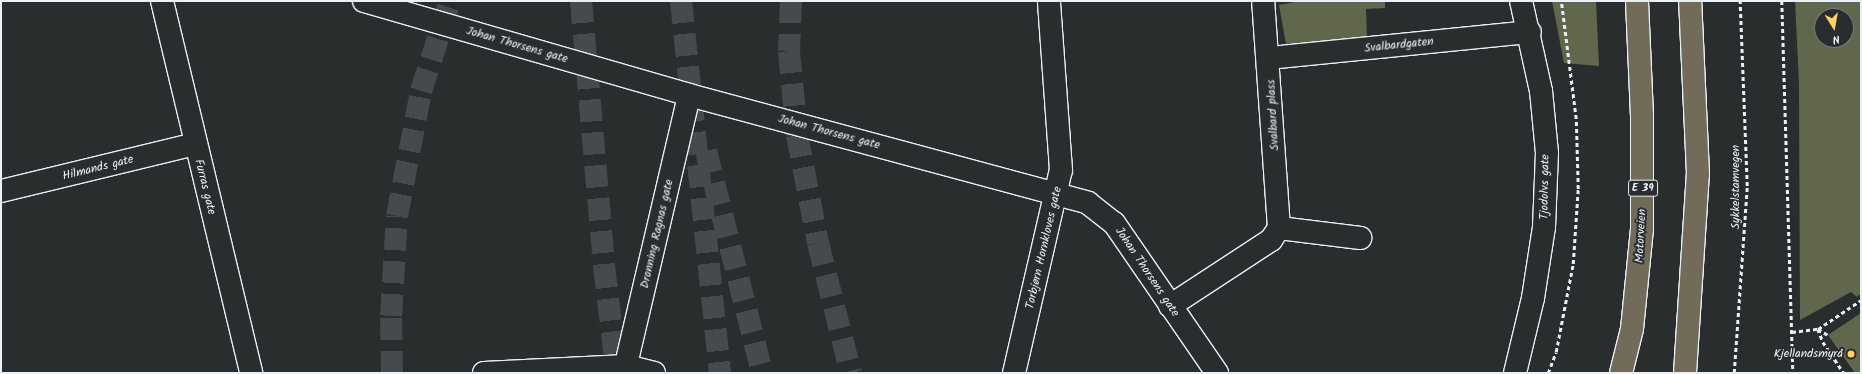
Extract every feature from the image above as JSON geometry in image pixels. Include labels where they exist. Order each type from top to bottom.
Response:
[{"type":"highway","name":"Motorveien","points":[[1621,373],[1632,329],[1642,229],[1636,1]]},
{"type":"highway","points":[[1685,373],[1698,182],[1690,1]]},
{"type":"street","name":"Furras gate","points":[[162,1],[251,373]]},
{"type":"street","name":"Johan Thorsens gate","points":[[364,1],[689,95],[1058,192],[1088,203],[1114,223],[1217,373]]},
{"type":"street","name":"Torbjørn Hornkloves gate","points":[[1014,373],[1058,192],[1061,170],[1049,1]]},
{"type":"street","name":"Svalbard plass","points":[[1263,1],[1269,58],[1279,228]]},
{"type":"street","name":"Tjodolvs gate","points":[[1515,373],[1534,298],[1544,228],[1547,153],[1541,91],[1530,32],[1520,1]]},
{"type":"street","name":"Svalbardgaten","points":[[1269,58],[1530,32]]},
{"type":"street","name":"Dronning Ragnas gate","points":[[625,370],[689,95]]},
{"type":"street","name":"Hilmands gate","points":[[1,191],[195,144]]},
{"type":"street","points":[[1170,306],[1271,240],[1279,228],[1360,238]]},
{"type":"street","points":[[484,373],[625,370],[654,373]]},
{"type":"path","name":"Sykkelstamvegen","points":[[1734,373],[1747,193],[1740,1]]},
{"type":"path","points":[[1782,1],[1793,373]]},
{"type":"path","points":[[1792,332],[1818,329],[1861,300]]},
{"type":"path","points":[[1818,329],[1828,335]]},
{"type":"path","points":[[1818,329],[1822,342],[1844,373]]},
{"type":"green space","points":[[1300,1],[1385,1],[1385,8],[1366,9],[1367,37],[1286,44],[1279,5]]},
{"type":"green space","points":[[1552,1],[1596,1],[1599,66],[1564,63]]},
{"type":"green space","points":[[1795,1],[1861,1],[1861,293],[1857,297],[1851,292],[1800,320],[1799,84]]},
{"type":"green space","name":"Kjellandsmyrå","points":[[1861,313],[1861,373],[1855,373],[1828,335]]},
{"type":"tunnel","points":[[392,373],[391,316],[397,216],[421,91],[450,1]]},
{"type":"tunnel","points":[[581,1],[604,266],[617,373]]},
{"type":"tunnel","points":[[681,1],[720,373]]},
{"type":"tunnel","points":[[791,1],[789,51],[797,135],[818,243],[851,373]]},
{"type":"tunnel","points":[[706,151],[762,373]]},
{"type":"place","name":"Kjellandsmyrå","points":[[1851,354]]}]
